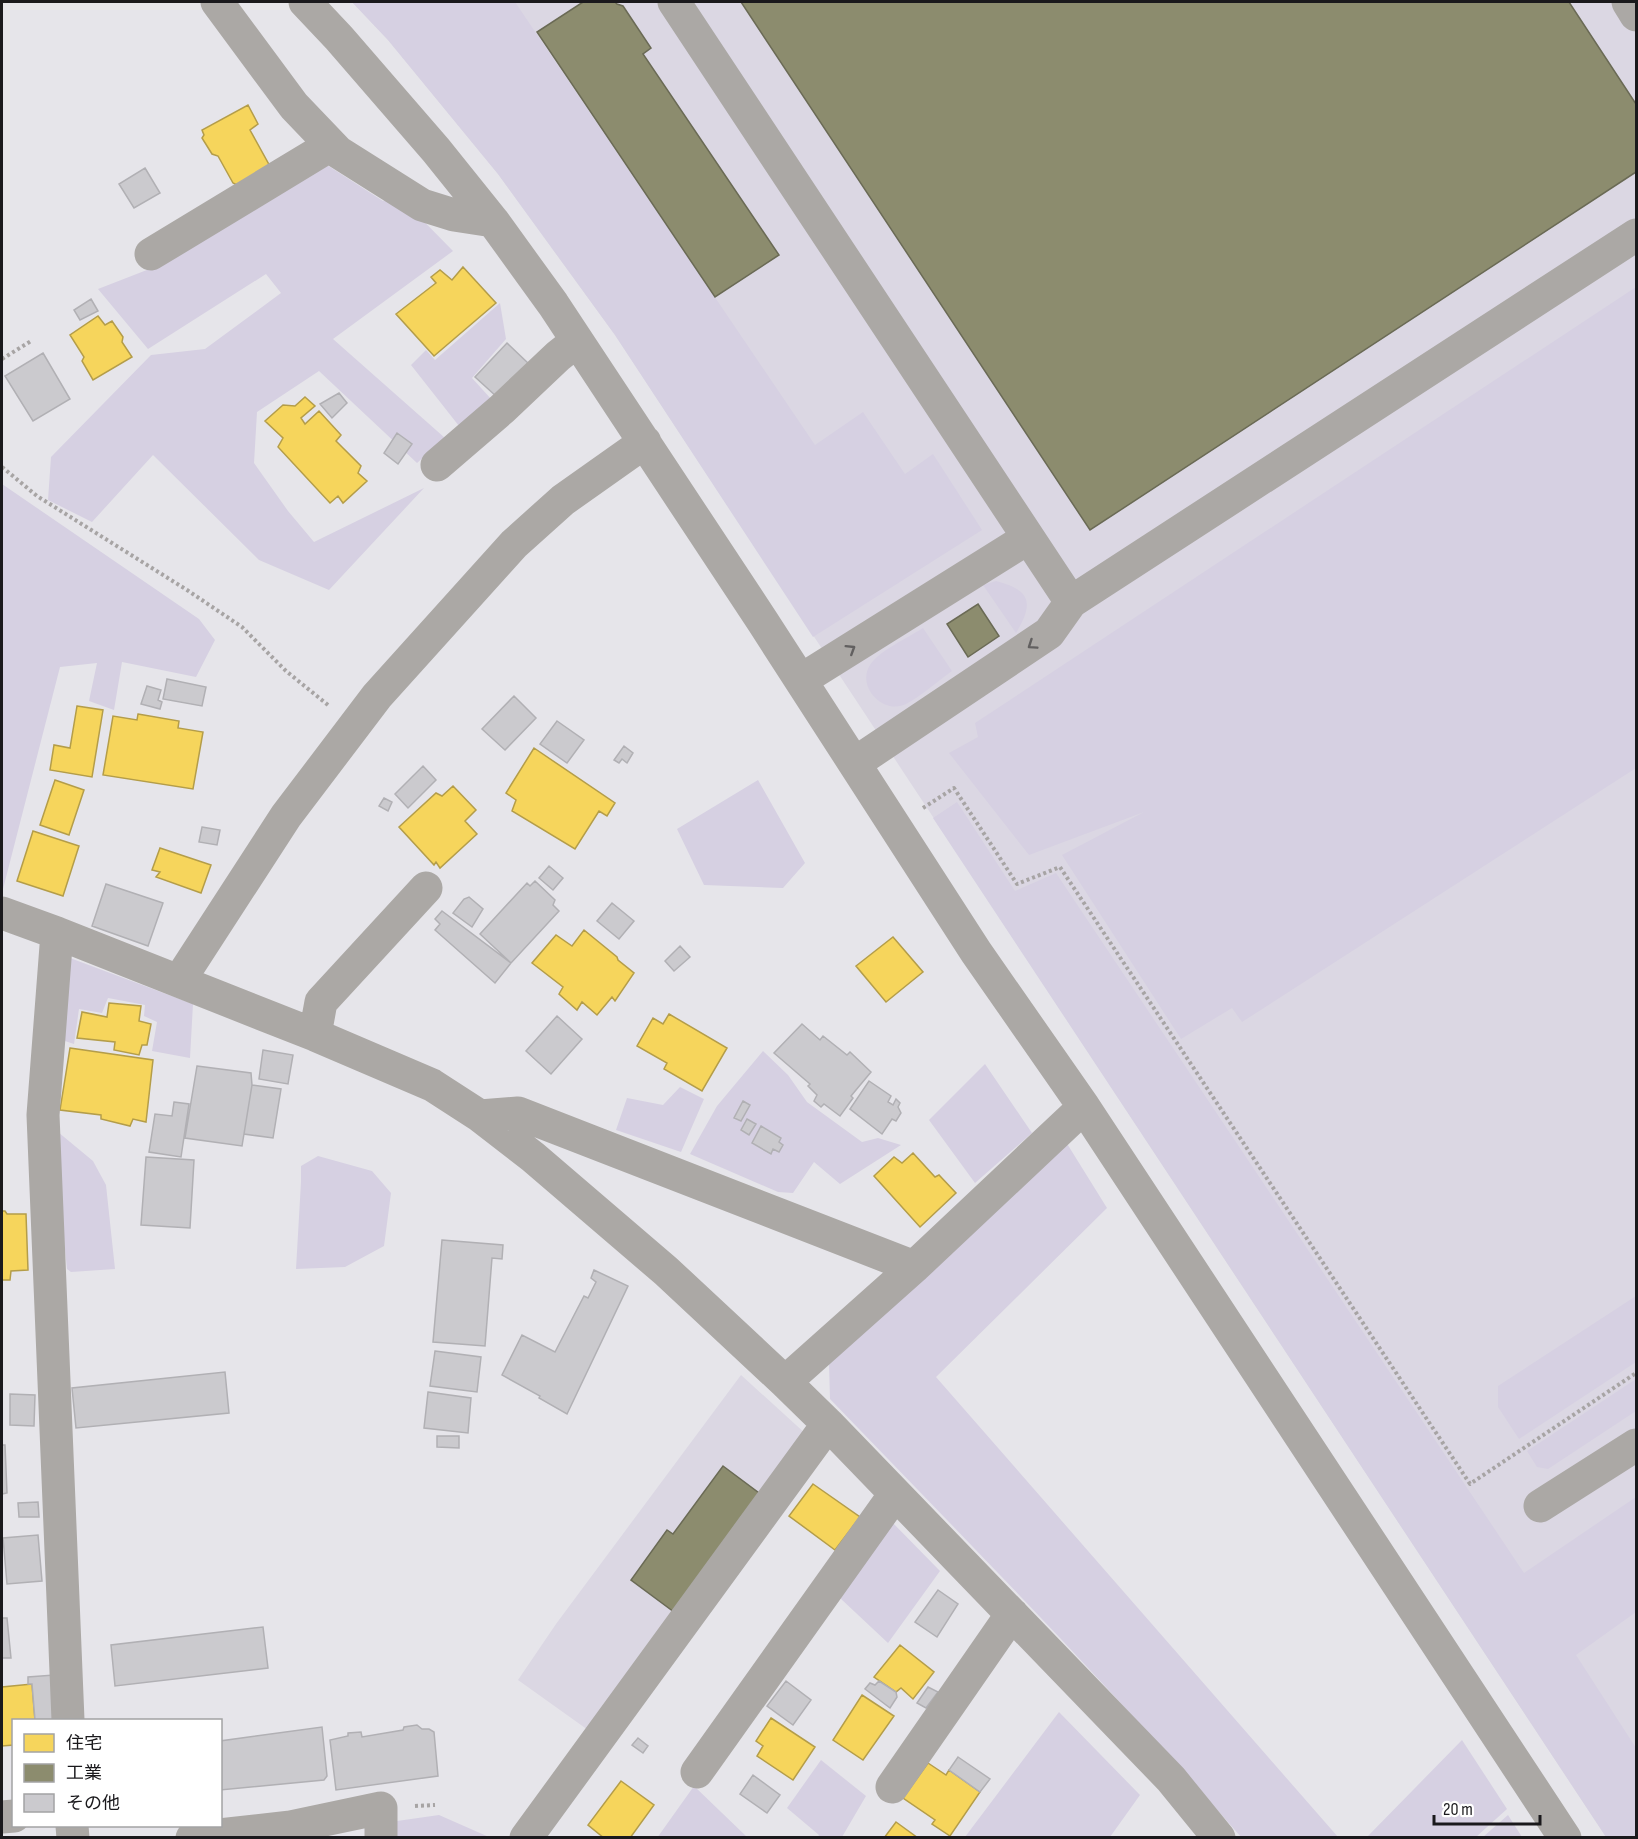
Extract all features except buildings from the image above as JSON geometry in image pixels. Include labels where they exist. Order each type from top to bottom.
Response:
[{"type":"street","points":[[217,2],[294,106],[338,152],[422,205],[454,215],[493,220]]},
{"type":"street","points":[[305,2],[436,150],[493,220],[553,304],[801,680],[976,952],[1084,1107],[1565,1838]]},
{"type":"street","points":[[674,2],[1071,602]]},
{"type":"street","points":[[1628,2],[1636,15]]},
{"type":"street","points":[[151,254],[331,145]]},
{"type":"street","points":[[855,764],[1049,633],[1071,602],[1636,234]]},
{"type":"street","points":[[437,465],[502,409],[558,356],[578,341]]},
{"type":"street","points":[[179,981],[286,816],[377,696],[514,544],[563,500],[645,442]]},
{"type":"street","points":[[801,680],[1028,538]]},
{"type":"street","points":[[315,1035],[321,1002],[426,888]]},
{"type":"street","points":[[2,914],[57,933],[315,1035],[432,1085],[480,1116],[533,1157],[666,1271],[828,1424],[1171,1779],[1219,1838]]},
{"type":"street","points":[[57,933],[43,1115],[68,1719]]},
{"type":"street","points":[[785,1382],[914,1267],[1084,1107]]},
{"type":"street","points":[[480,1116],[518,1113],[914,1267]]},
{"type":"street","points":[[526,1838],[828,1424]]},
{"type":"street","points":[[1540,1506],[1636,1445]]},
{"type":"street","points":[[697,1772],[895,1494]]},
{"type":"street","points":[[892,1787],[1012,1614]]},
{"type":"street","points":[[192,1838],[291,1832],[381,1808],[381,1838]]},
{"type":"path","points":[[2,358],[31,341]]},
{"type":"path","points":[[2,467],[37,496],[242,627],[286,670],[354,727]]},
{"type":"path","points":[[918,812],[954,788],[1017,884],[1060,867],[1470,1484],[1636,1372]]},
{"type":"shaded area","points":[[352,2],[1636,2],[1636,1837],[1606,1837],[615,335],[498,174],[388,40]]},
{"type":"shaded area","points":[[352,2],[515,2],[815,445],[863,412],[905,474],[933,454],[982,530],[813,637],[615,335],[498,174],[388,40]]},
{"type":"shaded area","points":[[327,165],[383,201],[397,194],[453,251],[333,339],[445,438],[417,463],[319,371],[257,412],[254,463],[288,511],[314,542],[424,488],[329,590],[259,560],[153,455],[92,522],[48,500],[51,457],[151,355],[205,349],[281,293],[266,274],[148,349],[98,289],[152,268]]},
{"type":"shaded area","points":[[1636,287],[1636,768],[1242,1022],[1232,1008],[1181,1039],[1062,855],[1144,812],[1029,855],[949,753],[978,737],[975,723]]},
{"type":"shaded area","points":[[500,303],[506,339],[472,378],[492,400],[459,426],[411,365],[426,350],[435,360]]},
{"type":"shaded area","points":[[2,484],[199,619],[215,640],[196,677],[122,662],[114,710],[89,701],[97,663],[60,667],[2,893]]},
{"type":"shaded area","points":[[996,581],[1016,589],[1026,599],[1025,613],[1016,633],[983,585]]},
{"type":"shaded area","points":[[923,628],[952,671],[906,704],[889,706],[881,702],[869,690],[867,673],[870,665],[887,649]]},
{"type":"shaded area","points":[[758,780],[805,863],[783,888],[704,885],[677,829]]},
{"type":"shaded area","points":[[957,802],[1015,891],[1056,873],[1524,1573],[1636,1497],[1636,1612],[1576,1655],[1636,1748],[1636,1837],[1606,1837],[933,818]]},
{"type":"shaded area","points":[[70,958],[193,1004],[190,1058],[152,1051],[157,1022],[144,1016],[145,1005],[108,998],[102,1013],[79,1009],[74,1044],[59,1039]]},
{"type":"shaded area","points":[[763,1051],[788,1075],[807,1102],[862,1142],[878,1138],[901,1145],[840,1184],[814,1162],[793,1193],[778,1192],[690,1154],[717,1106]]},
{"type":"shaded area","points":[[985,1064],[1032,1133],[975,1183],[929,1120]]},
{"type":"shaded area","points":[[680,1087],[704,1099],[681,1152],[616,1130],[627,1098],[663,1105]]},
{"type":"shaded area","points":[[58,1132],[93,1161],[106,1185],[115,1269],[71,1272],[67,1269],[61,1209]]},
{"type":"shaded area","points":[[1066,1142],[1107,1208],[936,1377],[1338,1837],[1241,1837],[1090,1670],[830,1399],[829,1363]]},
{"type":"shaded area","points":[[318,1156],[372,1171],[391,1193],[384,1246],[345,1267],[296,1269],[301,1166]]},
{"type":"shaded area","points":[[1636,1296],[1636,1362],[1519,1439],[1498,1407],[1498,1386]]},
{"type":"shaded area","points":[[741,1375],[807,1435],[588,1730],[518,1680],[556,1624]]},
{"type":"shaded area","points":[[1636,1379],[1636,1411],[1548,1469],[1537,1467],[1527,1451]]},
{"type":"shaded area","points":[[890,1520],[940,1571],[888,1643],[840,1598]]},
{"type":"shaded area","points":[[1059,1712],[1140,1795],[1110,1837],[965,1837]]},
{"type":"shaded area","points":[[1462,1740],[1507,1809],[1476,1837],[1367,1837]]},
{"type":"shaded area","points":[[821,1760],[866,1796],[842,1837],[818,1837],[819,1835],[787,1808]]},
{"type":"shaded area","points":[[694,1786],[747,1837],[657,1838]]},
{"type":"shaded area","points":[[439,1815],[489,1837],[397,1838],[397,1821]]},
{"type":"shaded area","points":[[1508,1815],[1522,1837],[1483,1837]]}]
